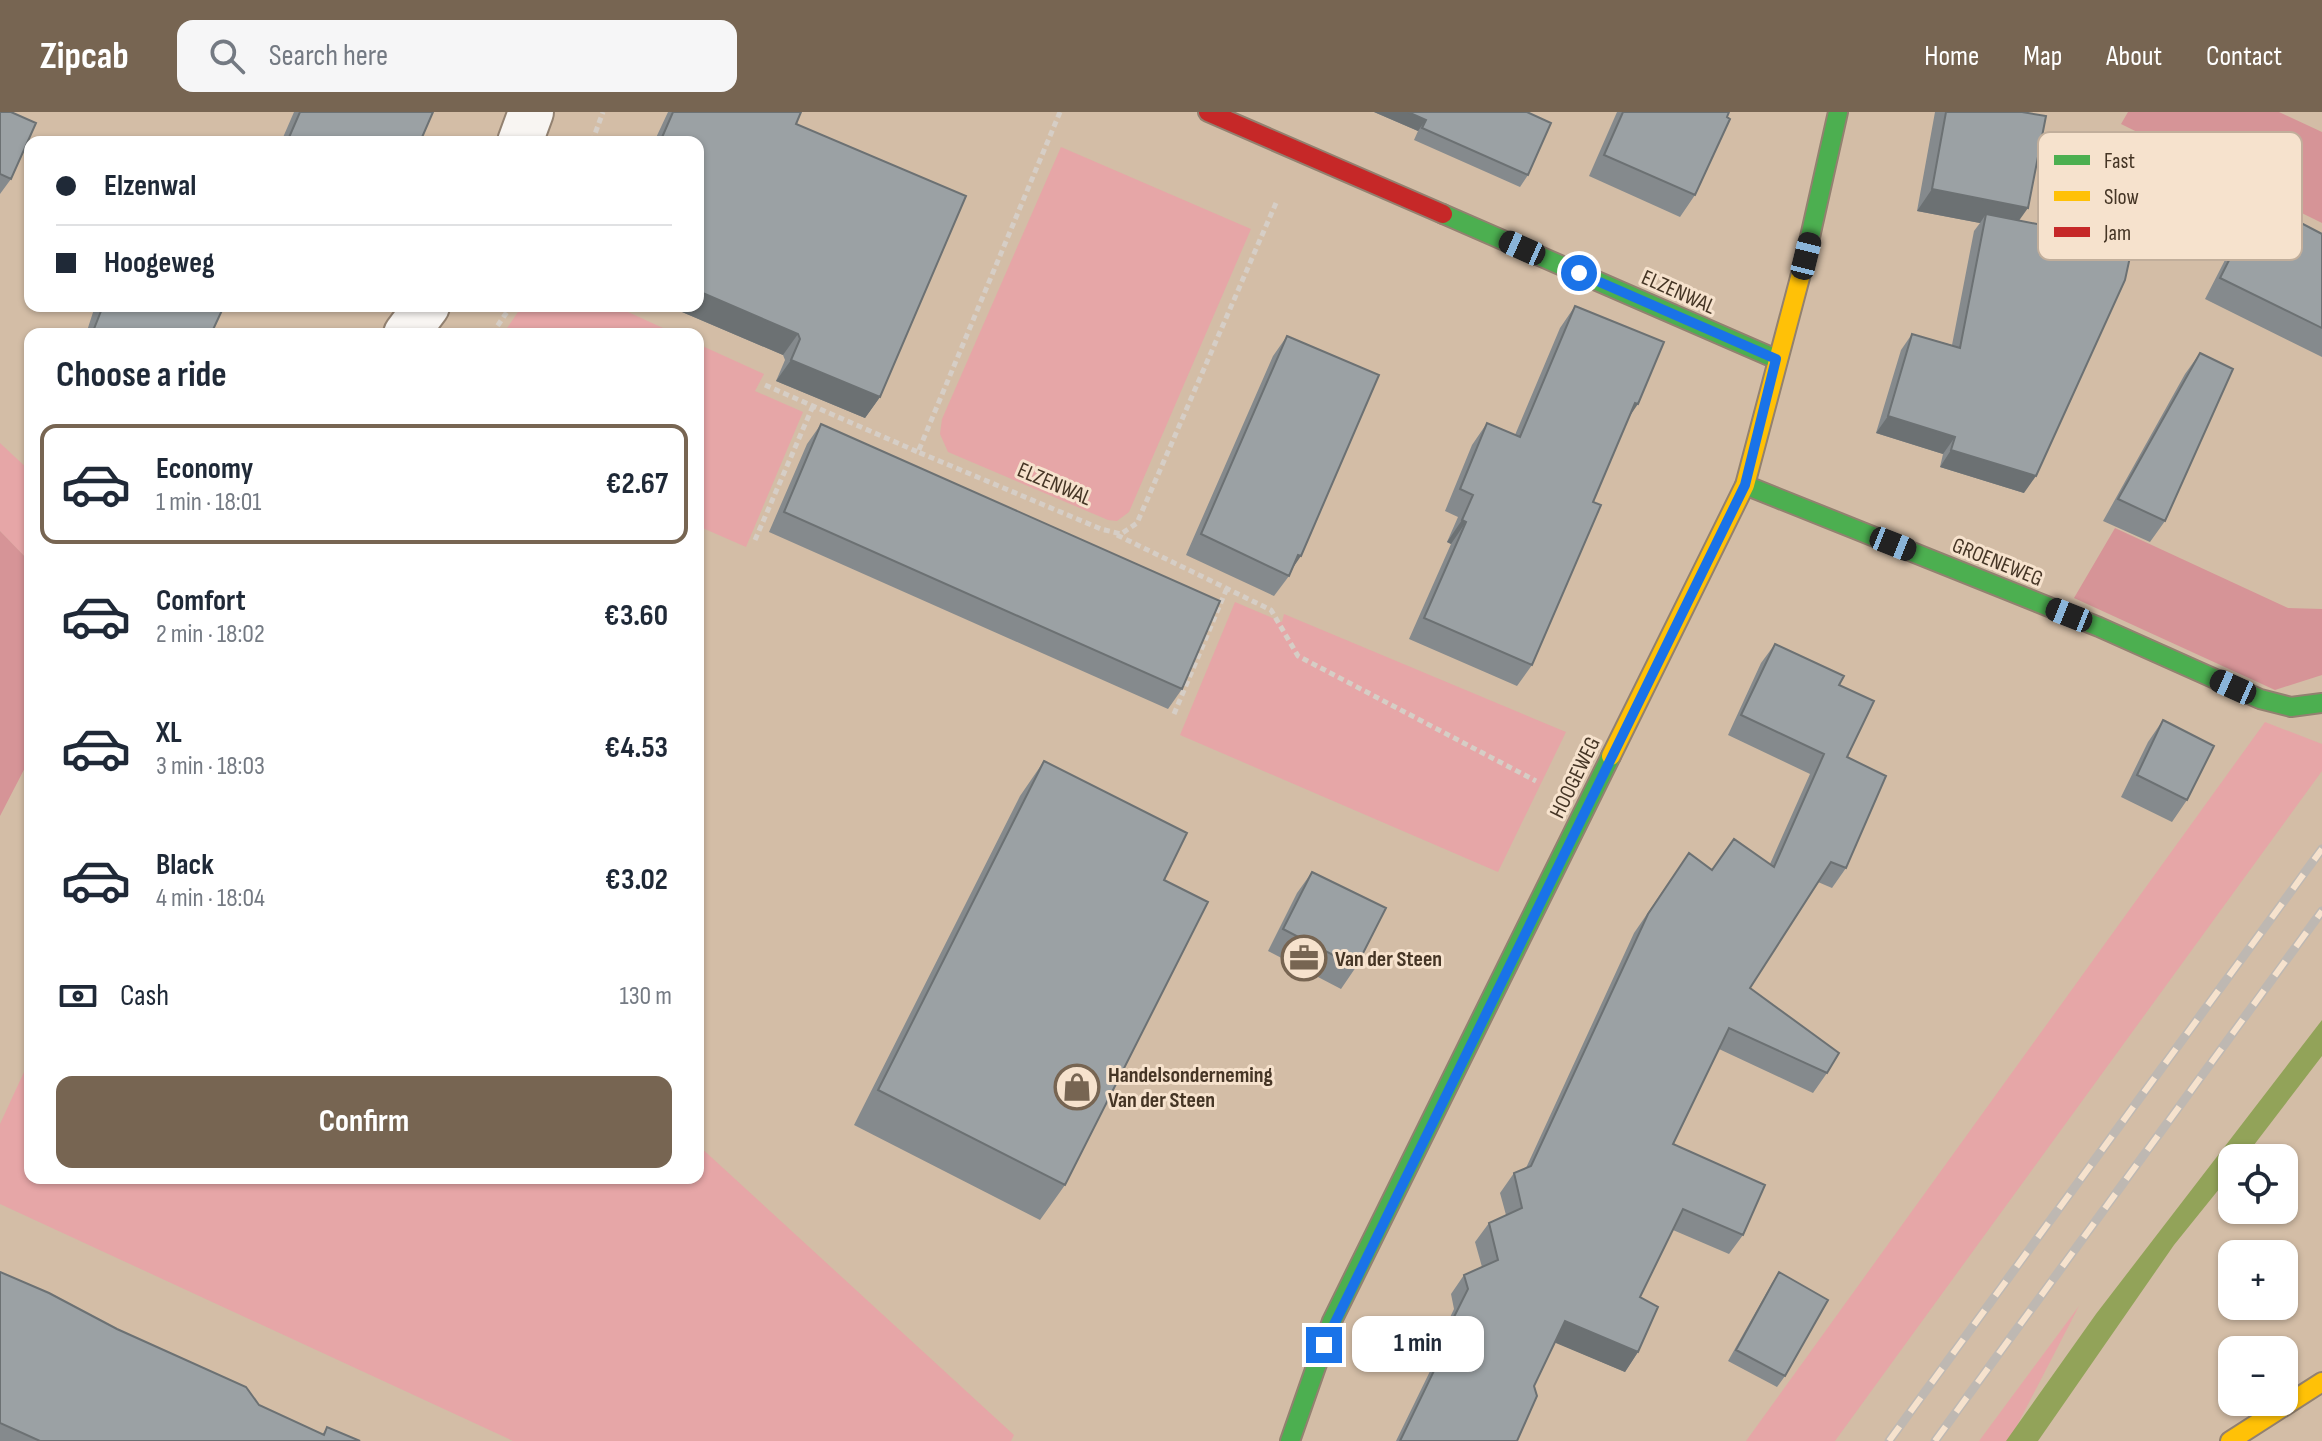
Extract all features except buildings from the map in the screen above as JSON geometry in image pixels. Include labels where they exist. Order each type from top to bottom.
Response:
[{"type":"street","points":[[522,136],[531,112]]},
{"type":"street","name":"ELZENWAL","points":[[1208,112],[1776,359]]},
{"type":"street","name":"HOOGEWEG","points":[[1290,1441],[1332,1321],[1745,485],[1817,212],[1838,112]]},
{"type":"street","name":"GROENEWEG","points":[[1745,485],[2099,627],[2260,699],[2283,707],[2306,708],[2322,703]]},
{"type":"street","points":[[2230,1441],[2322,1382]]},
{"type":"path","points":[[594,136],[603,112]]},
{"type":"path","points":[[918,452],[1060,112]]},
{"type":"path","points":[[1112,533],[1121,534],[1137,523],[1299,151]]},
{"type":"path","name":"ELZENWAL","points":[[765,385],[1112,533],[1271,610],[1298,656],[1586,808]]},
{"type":"path","points":[[755,540],[813,406]]},
{"type":"path","points":[[1174,714],[1227,588]]},
{"type":"shaded area","points":[[2128,112],[2279,112],[2322,132],[2322,223],[2302,213],[2302,132],[2137,132],[2121,124]]},
{"type":"shaded area","points":[[1061,147],[1251,229],[1129,512],[1117,521],[1108,520],[948,452],[940,434],[942,419]]},
{"type":"shaded area","points":[[518,312],[628,312],[663,328],[507,328]]},
{"type":"shaded area","points":[[704,347],[764,374],[755,391],[803,412],[746,547],[704,529]]},
{"type":"shaded area","points":[[0,443],[24,465],[24,556],[0,531]]},
{"type":"shaded area","points":[[2115,528],[2288,608],[2322,609],[2322,675],[2275,690],[2074,598]]},
{"type":"shaded area","points":[[0,531],[24,556],[24,770],[0,816]]},
{"type":"shaded area","points":[[1235,602],[1282,622],[1284,614],[1566,732],[1498,872],[1180,735]]},
{"type":"shaded area","points":[[2265,722],[2322,744],[2322,771],[1835,1441],[1746,1441]]},
{"type":"shaded area","points":[[2322,1020],[2322,1056],[2255,1144],[2227,1144]]},
{"type":"shaded area","points":[[24,1072],[24,1184],[704,1184],[704,1151],[1014,1435],[1011,1441],[513,1441],[0,1204],[0,1124]]},
{"type":"shaded area","points":[[2218,1155],[2218,1190],[2174,1245],[2038,1441],[2006,1441],[2096,1314]]},
{"type":"shaded area","points":[[2079,1306],[2009,1441],[1979,1441]]},
{"type":"railway","points":[[1889,1441],[2322,849]]},
{"type":"railway","points":[[1935,1441],[2322,911]]},
{"type":"traffic: fast","points":[[1806,255],[1838,112]]},
{"type":"traffic: fast","points":[[1443,214],[1776,359]]},
{"type":"traffic: fast","points":[[1745,485],[2099,627],[2260,699],[2291,707],[2322,703]]},
{"type":"traffic: fast","points":[[1290,1441],[1332,1321],[1611,756]]},
{"type":"traffic: slow","points":[[1611,756],[1745,485],[1806,255]]},
{"type":"traffic: slow","points":[[2230,1441],[2322,1382]]},
{"type":"traffic: jam","points":[[1208,112],[1443,214]]},
{"type":"place","name":"Van der Steen","points":[[1304,958]]},
{"type":"place","name":"Handelsonderneming Van der Steen","points":[[1077,1087]]},
{"type":"route","points":[[1324,1345],[1332,1321],[1745,485],[1776,359],[1579,273]]}]
